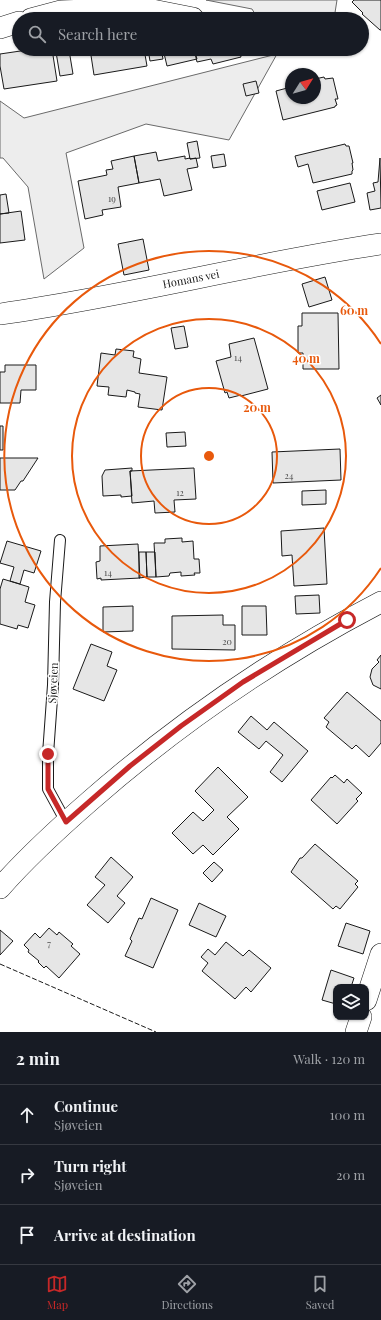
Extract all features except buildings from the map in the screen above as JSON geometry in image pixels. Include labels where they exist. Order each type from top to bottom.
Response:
[{"type":"street","points":[[56,12],[142,8],[162,12]]},
{"type":"street","points":[[0,28],[12,24]]},
{"type":"street","name":"Homans vei","points":[[0,314],[54,307],[324,253],[381,244]]},
{"type":"street","points":[[3,878],[130,766],[181,726],[243,682],[347,620],[381,602]]},
{"type":"street","points":[[369,991],[381,954]]},
{"type":"street","points":[[356,1032],[360,1020]]},
{"type":"lane","name":"Sjøveien","points":[[60,540],[55,602],[53,685],[48,754],[48,789],[66,822]]},
{"type":"shaded area","points":[[206,0],[337,0],[335,12],[254,12],[252,9]]},
{"type":"shaded area","points":[[269,56],[276,56],[229,140],[146,124],[66,153],[84,248],[44,279],[28,187],[3,158],[0,158],[0,101],[24,118]]},
{"type":"fence","points":[[0,964],[156,1032]]},
{"type":"route","points":[[48,754],[48,789],[66,822],[130,766],[181,726],[243,682],[347,620]]}]
